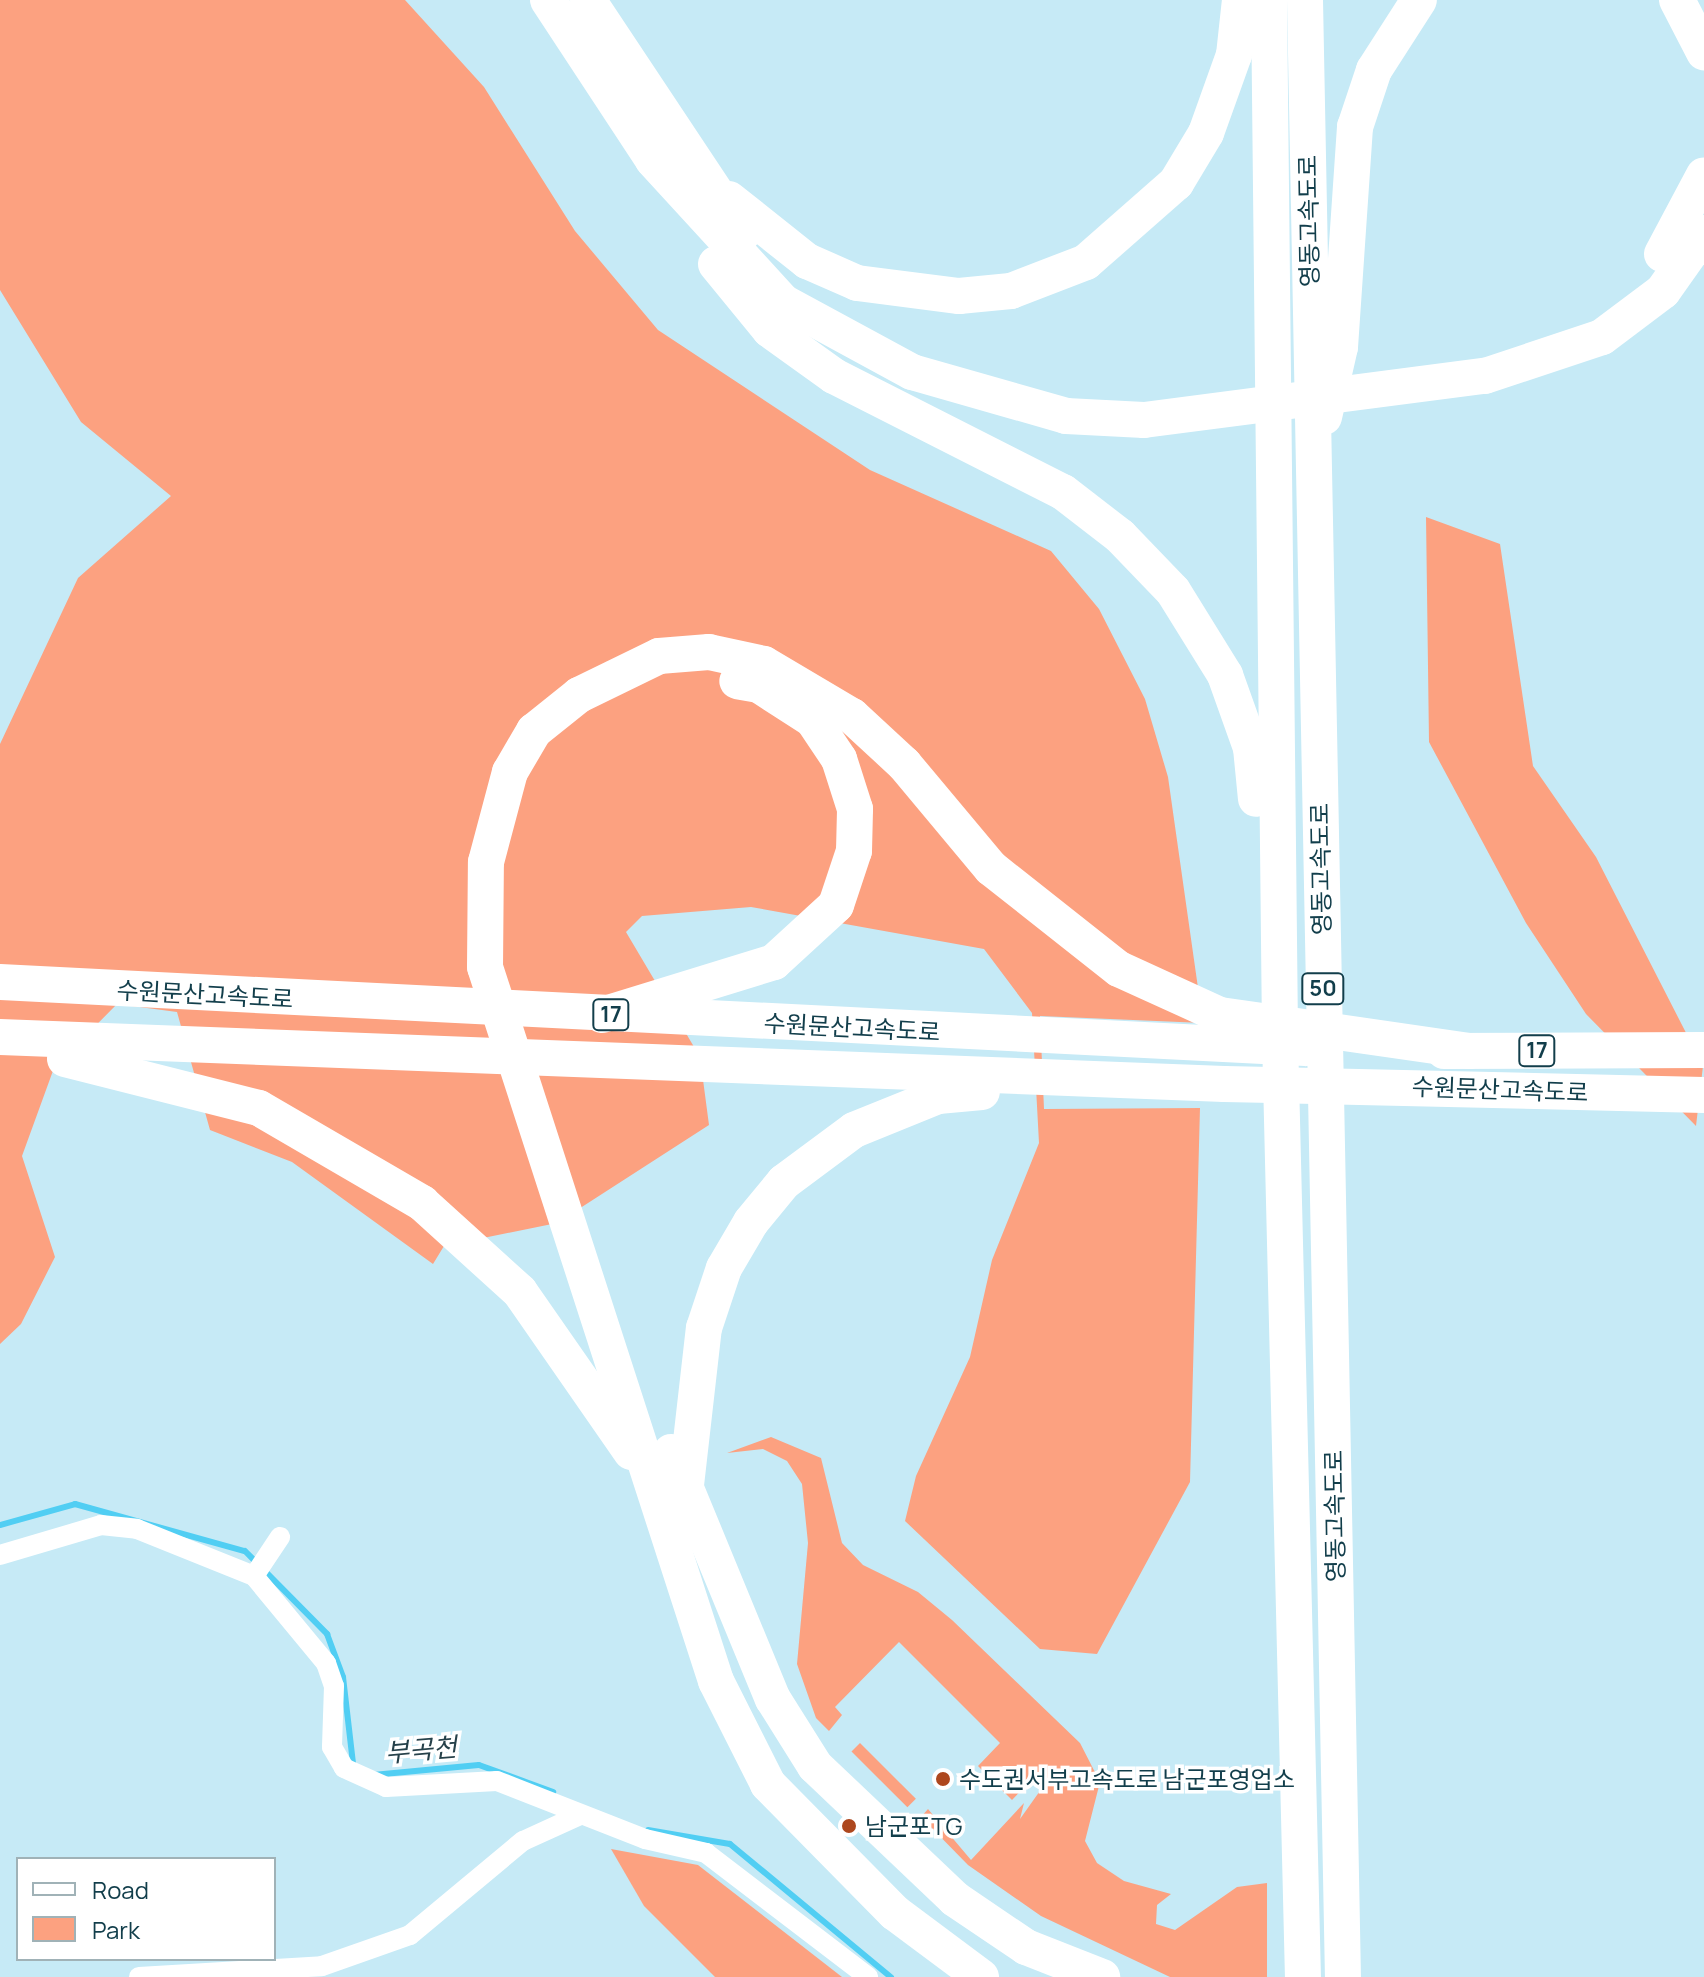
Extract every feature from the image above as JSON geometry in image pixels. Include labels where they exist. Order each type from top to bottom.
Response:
[{"type":"highway","points":[[548,0],[783,302],[848,339],[993,399],[1066,416],[1144,409],[1423,372],[1483,357],[1590,318],[1644,280],[1685,222],[1704,175]]},
{"type":"highway","points":[[588,0],[720,271],[770,330],[860,391],[1063,492],[1173,591],[1225,675],[1251,748],[1280,1038]]},
{"type":"highway","points":[[662,147],[807,261],[857,283],[959,296],[1011,291],[1086,262],[1176,183],[1206,133],[1234,55],[1240,0]]},
{"type":"highway","name":"영동고속도로","points":[[1269,0],[1280,1038],[1303,1977]]},
{"type":"highway","name":"영동고속도로","points":[[1305,0],[1343,1977]]},
{"type":"highway","points":[[1312,473],[1340,347],[1355,127],[1374,70],[1419,0]]},
{"type":"highway","points":[[1677,0],[1704,52]]},
{"type":"highway","points":[[1423,372],[1485,376],[1602,337],[1663,291],[1704,233]]},
{"type":"highway","points":[[981,1977],[895,1913],[768,1784],[716,1681],[674,1498],[534,1102],[494,966],[480,908],[494,820],[534,731],[579,695],[659,656],[709,652],[764,664],[811,686],[904,764],[991,868],[1071,938],[1221,1030]]},
{"type":"highway","points":[[494,966],[501,868],[511,824],[559,740],[633,688],[709,675],[759,685],[813,720],[839,759],[855,809],[854,851],[836,905],[774,962],[602,1015]]},
{"type":"highway","name":"수원문산고속도로","points":[[0,982],[602,1015],[1221,1030],[1370,1057],[1704,1095]]},
{"type":"highway","name":"수원문산고속도로","points":[[0,1037],[1224,1084],[1370,1057],[1469,1051],[1704,1050]]},
{"type":"highway","points":[[0,1048],[111,1067],[259,1108],[422,1203],[520,1292],[674,1498],[773,1699],[815,1766],[955,1899],[1026,1947],[1102,1977]]},
{"type":"highway","points":[[674,1498],[704,1328],[724,1268],[784,1182],[854,1130],[938,1096],[1099,1080]]},
{"type":"street","points":[[0,1555],[101,1525],[137,1529],[254,1576],[326,1663],[334,1686],[332,1747],[344,1768],[386,1787],[497,1781],[580,1815],[706,1853],[868,1977]]},
{"type":"street","points":[[254,1576],[280,1537]]},
{"type":"street","points":[[139,1977],[322,1966],[410,1935],[523,1841],[580,1815]]},
{"type":"green space","points":[[0,0],[405,0],[484,87],[575,231],[658,330],[870,470],[1051,551],[1099,609],[1145,699],[1168,777],[1203,1023],[1040,1016],[1044,1109],[1200,1108],[1190,1482],[1097,1654],[1040,1649],[905,1521],[916,1476],[970,1357],[992,1260],[1039,1143],[1032,1013],[984,949],[751,907],[642,916],[626,932],[700,1057],[709,1125],[557,1223],[444,1246],[433,1264],[292,1162],[210,1130],[177,1012],[117,1004],[54,1068],[22,1156],[55,1257],[21,1324],[0,1344],[0,744],[78,578],[171,496],[81,422],[0,290]]},
{"type":"green space","points":[[1426,517],[1500,544],[1533,766],[1596,857],[1703,1066],[1696,1126],[1586,1014],[1526,923],[1429,742]]},
{"type":"green space","points":[[771,1437],[821,1458],[842,1543],[863,1565],[918,1592],[952,1620],[1080,1743],[1100,1782],[1085,1841],[1097,1863],[1124,1881],[1171,1894],[1157,1905],[1156,1924],[1175,1930],[1237,1887],[1267,1883],[1267,1977],[1170,1977],[1041,1916],[968,1865],[921,1817],[928,1809],[971,1860],[1024,1803],[1020,1819],[1042,1788],[1034,1777],[1012,1800],[978,1766],[1000,1743],[899,1642],[835,1707],[842,1715],[829,1731],[816,1718],[797,1664],[808,1543],[802,1484],[787,1461],[763,1449],[727,1453]]},
{"type":"green space","points":[[860,1743],[916,1799],[907,1807],[852,1751]]},
{"type":"green space","points":[[611,1849],[698,1865],[842,1977],[715,1977],[644,1906]]},
{"type":"waterway","name":"부곡천","points":[[0,1525],[75,1504],[245,1551],[327,1634],[343,1677],[353,1764]]},
{"type":"waterway","name":"부곡천","points":[[373,1775],[479,1765],[553,1792]]},
{"type":"waterway","name":"부곡천","points":[[648,1830],[730,1844],[891,1977]]},
{"type":"place","name":"수도권서부고속도로 남군포영업소","points":[[943,1779]]},
{"type":"place","name":"남군포TG","points":[[849,1826]]}]
